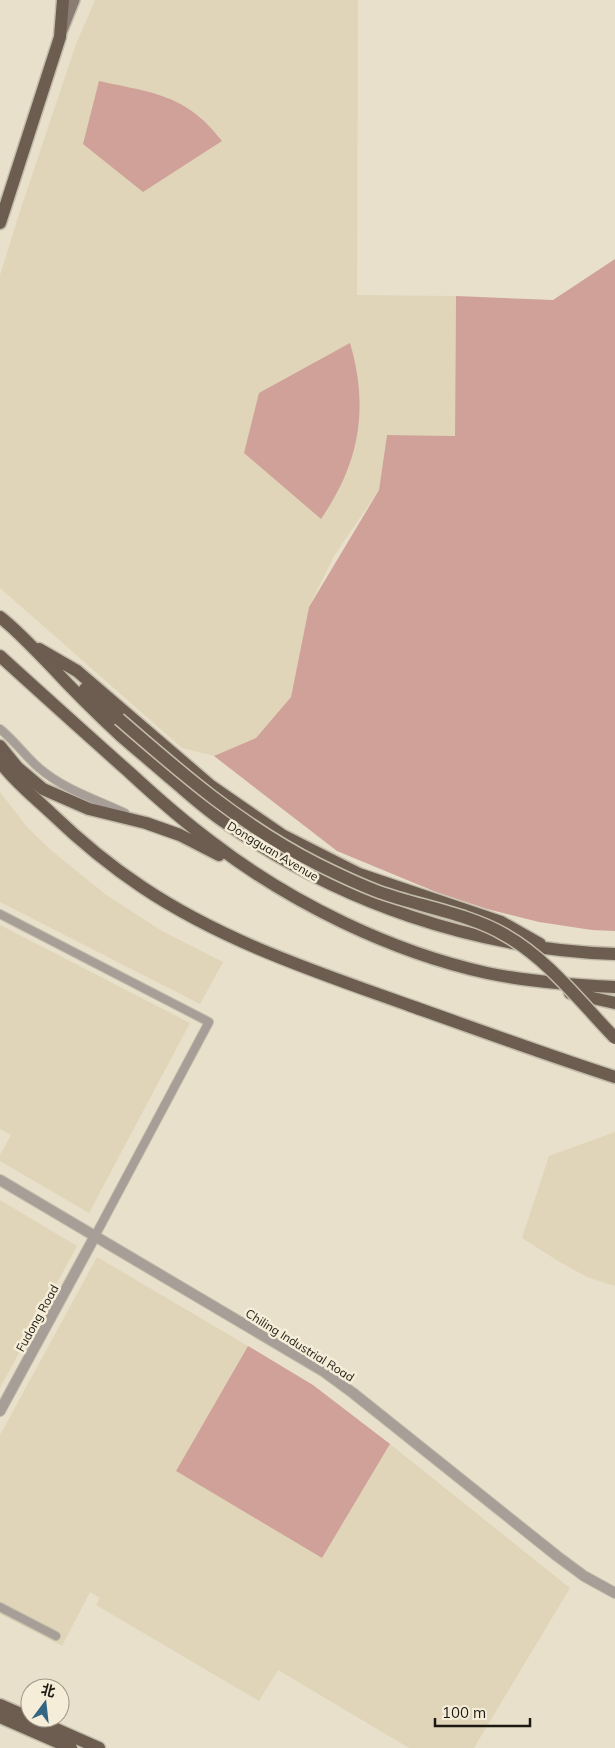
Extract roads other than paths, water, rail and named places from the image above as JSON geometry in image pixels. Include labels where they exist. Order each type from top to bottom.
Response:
[{"type":"highway","points":[[0,223],[60,37],[64,0]]},
{"type":"highway","points":[[0,611],[21,635]]},
{"type":"highway","name":"Dongguan Avenue","points":[[0,617],[31,644],[108,723],[160,768],[224,822],[284,860],[327,883],[425,922],[496,940],[548,949],[615,954]]},
{"type":"highway","points":[[31,644],[200,789],[255,829],[317,863],[371,888],[475,922],[503,934],[528,949],[548,966],[615,1038]]},
{"type":"highway","points":[[31,644],[77,671],[211,786],[282,835],[359,874],[501,922],[548,949]]},
{"type":"highway","name":"Dongguan Avenue","points":[[0,656],[175,813],[213,844],[270,882],[359,929],[412,952],[488,973],[554,984],[615,987]]},
{"type":"highway","points":[[0,746],[46,809]]},
{"type":"highway","points":[[0,762],[46,809],[89,848],[142,887],[201,922],[244,943],[350,984],[556,1058],[615,1077]]},
{"type":"highway","points":[[17,767],[43,789],[62,799],[89,809],[146,822],[180,835],[270,882]]},
{"type":"highway","points":[[529,980],[555,990],[615,1003]]},
{"type":"highway","points":[[0,1705],[20,1714]]},
{"type":"highway","points":[[0,1717],[71,1748]]},
{"type":"highway","points":[[53,1728],[99,1748]]},
{"type":"main road","points":[[60,37],[74,0]]},
{"type":"street","points":[[0,729],[11,738],[38,768],[70,790],[146,822]]},
{"type":"street","points":[[0,914],[209,1022],[95,1236]]},
{"type":"street","name":"Chiling Industrial Road","points":[[0,1180],[323,1371],[557,1556],[584,1576],[615,1593]]},
{"type":"street","name":"Fudong Road","points":[[0,1411],[95,1236]]},
{"type":"street","points":[[0,1607],[56,1636]]}]
